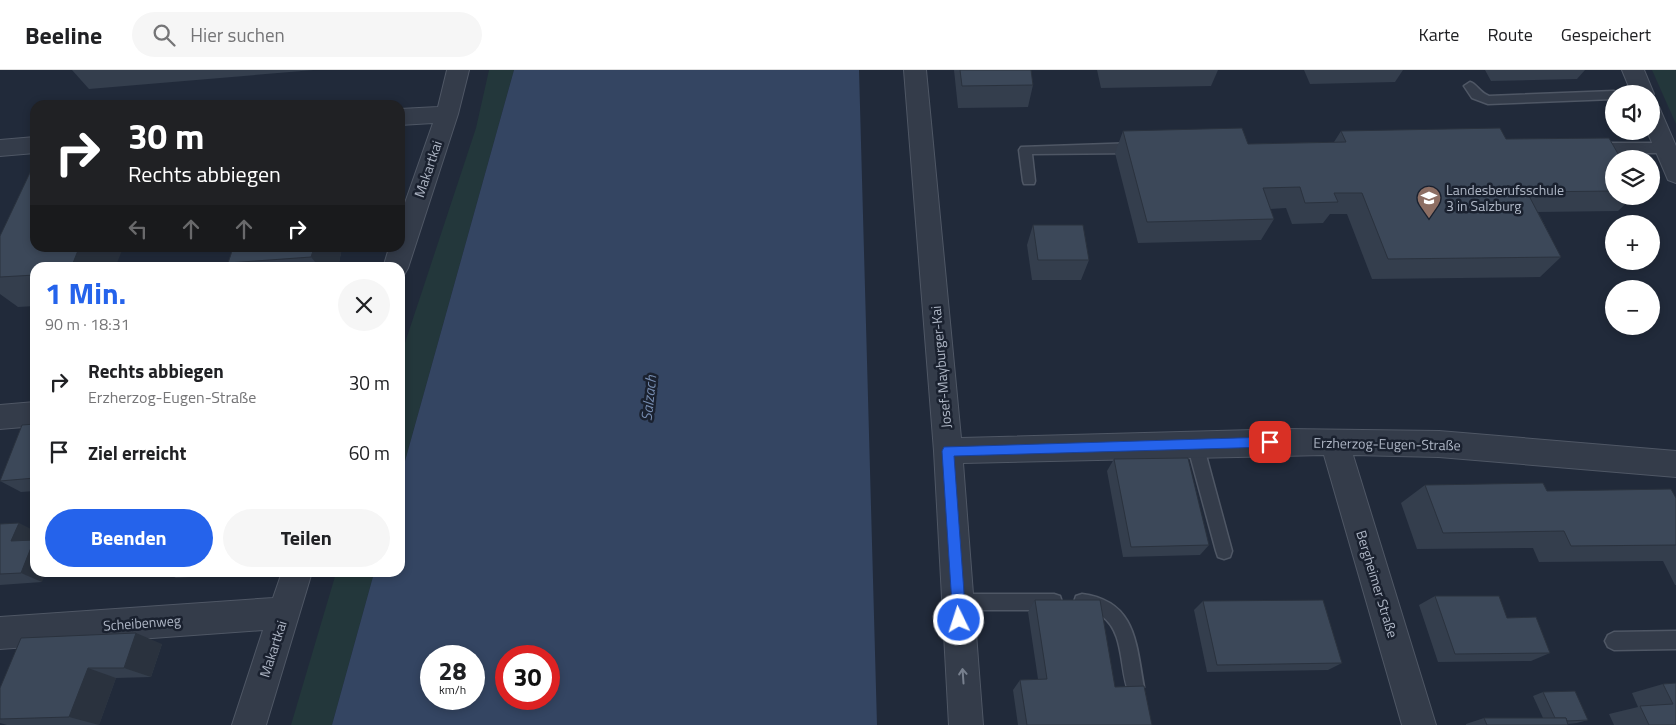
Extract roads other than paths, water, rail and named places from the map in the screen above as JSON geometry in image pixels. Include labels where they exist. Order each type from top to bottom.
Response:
[{"type":"street","name":"Makartkai","points":[[405,238],[447,114],[458,70]]},
{"type":"street","name":"Josef-Mayburger-Kai","points":[[915,70],[948,451],[966,725]]},
{"type":"street","points":[[1633,70],[1639,85]]},
{"type":"street","points":[[405,118],[447,114]]},
{"type":"street","points":[[1660,134],[1676,174]]},
{"type":"street","points":[[0,148],[30,145]]},
{"type":"street","points":[[0,417],[30,414]]},
{"type":"street","name":"Erzherzog-Eugen-Straße","points":[[948,451],[1288,442],[1439,444],[1676,464]]},
{"type":"street","name":"Bergheimer Straße","points":[[1335,444],[1419,725]]},
{"type":"street","name":"Makartkai","points":[[249,725],[296,577]]},
{"type":"street","name":"Scheibenweg","points":[[0,633],[285,613]]},
{"type":"lane","points":[[1470,86],[1476,95],[1488,100],[1605,96]]},
{"type":"lane","points":[[1029,181],[1025,150],[1093,150],[1150,147]]},
{"type":"lane","points":[[1584,148],[1666,148]]},
{"type":"lane","points":[[1195,444],[1224,551]]},
{"type":"lane","points":[[958,602],[1086,602],[1107,607],[1123,627],[1135,687]]},
{"type":"lane","points":[[1614,641],[1676,640]]},
{"type":"water","name":"Salzach","points":[[514,70],[859,70],[877,725],[332,725],[373,577],[405,577],[405,461]]},
{"type":"place","name":"Landesberufsschule 3 in Salzburg","points":[[1429,219]]}]
